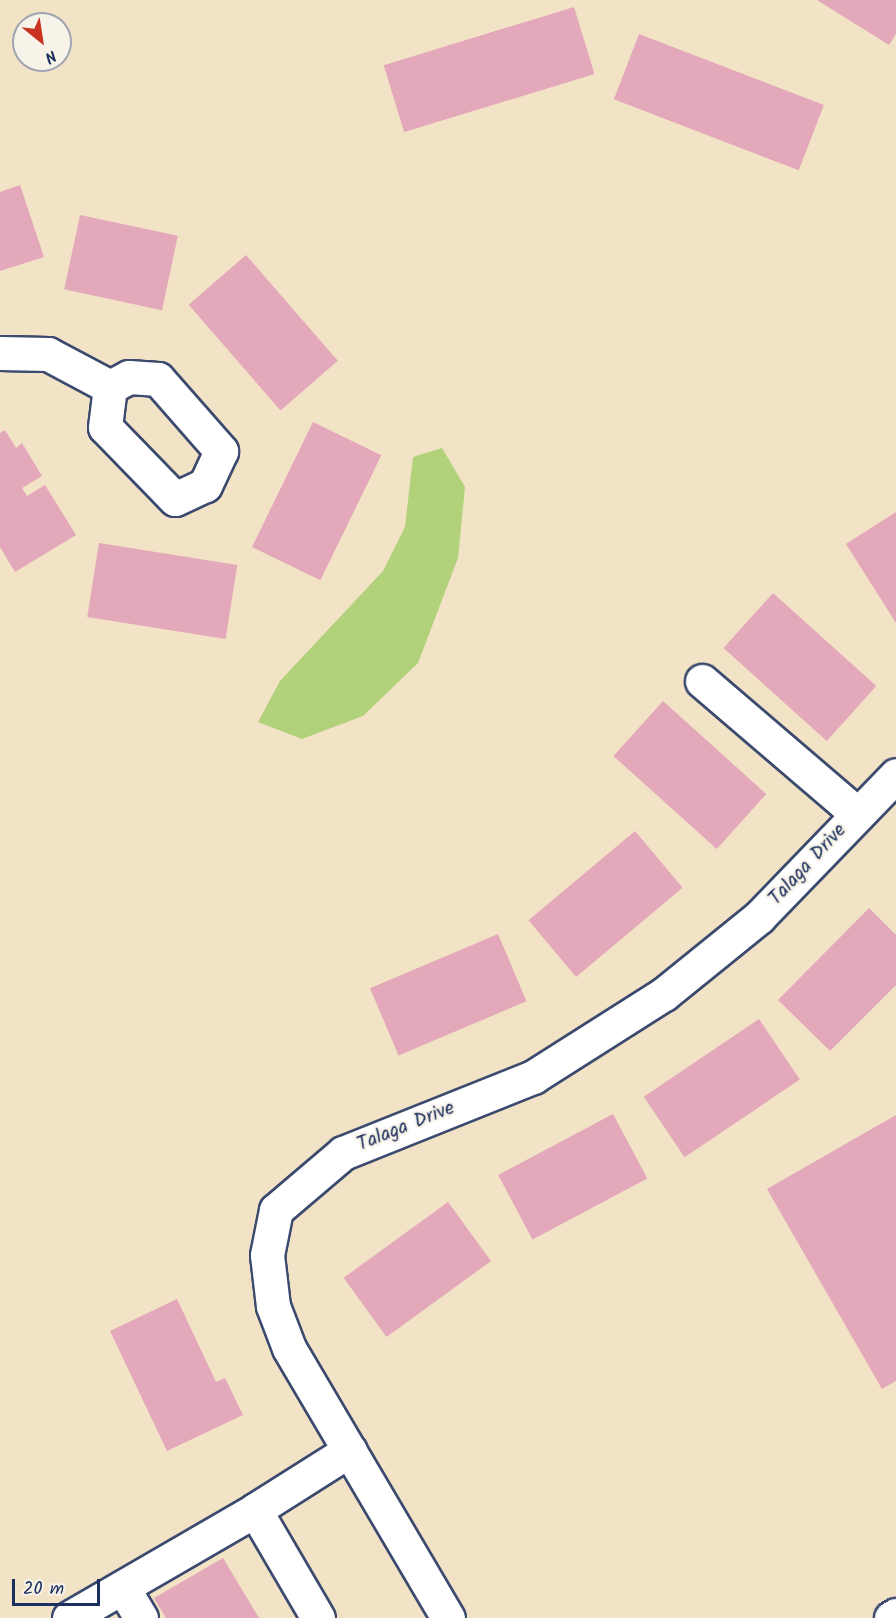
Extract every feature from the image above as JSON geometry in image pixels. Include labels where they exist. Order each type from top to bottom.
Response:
[{"type":"street","points":[[0,353],[48,354],[110,387]]},
{"type":"street","points":[[702,681],[856,813]]},
{"type":"street","name":"Talaga Drive","points":[[448,1618],[289,1348],[273,1306],[267,1255],[276,1210],[343,1153],[533,1077],[664,994],[759,917],[856,813],[896,775]]},
{"type":"street","points":[[69,1618],[255,1510],[350,1450]]},
{"type":"street","points":[[255,1510],[318,1618]]},
{"type":"street","points":[[123,1588],[141,1618]]},
{"type":"street","points":[[891,1618],[896,1615]]},
{"type":"green space","points":[[442,448],[465,487],[458,558],[418,663],[363,716],[302,739],[258,722],[280,681],[383,571],[405,527],[413,457]]},
{"type":"building","points":[[817,0],[896,0],[896,34],[889,45]]},
{"type":"building","points":[[574,7],[594,74],[404,132],[384,65]]},
{"type":"building","points":[[639,34],[824,105],[799,170],[614,99]]},
{"type":"building","points":[[20,185],[44,257],[0,271],[0,192]]},
{"type":"building","points":[[80,215],[178,236],[162,310],[64,289]]},
{"type":"building","points":[[246,255],[338,361],[280,411],[189,305]]},
{"type":"building","points":[[313,422],[381,455],[320,580],[252,547]]},
{"type":"building","points":[[5,430],[16,448],[22,443],[42,476],[22,488],[27,496],[45,485],[76,535],[15,572],[0,547],[0,433]]},
{"type":"building","points":[[896,512],[896,623],[846,544]]},
{"type":"building","points":[[99,543],[237,565],[226,639],[87,617]]},
{"type":"building","points":[[773,593],[876,686],[827,741],[723,648]]},
{"type":"building","points":[[663,701],[766,794],[717,849],[613,756]]},
{"type":"building","points":[[635,831],[683,888],[576,977],[529,920]]},
{"type":"building","points":[[869,908],[896,935],[896,985],[830,1051],[778,1000]]},
{"type":"building","points":[[498,934],[527,1001],[399,1056],[370,988]]},
{"type":"building","points":[[759,1019],[800,1080],[685,1157],[644,1097]]},
{"type":"building","points":[[613,1114],[647,1178],[532,1239],[498,1175]]},
{"type":"building","points":[[896,1115],[896,1381],[882,1389],[767,1189]]},
{"type":"building","points":[[448,1202],[491,1261],[387,1337],[344,1278]]},
{"type":"building","points":[[177,1299],[216,1382],[225,1378],[243,1415],[167,1451],[110,1331]]},
{"type":"building","points":[[223,1558],[259,1618],[166,1618],[154,1598]]}]
